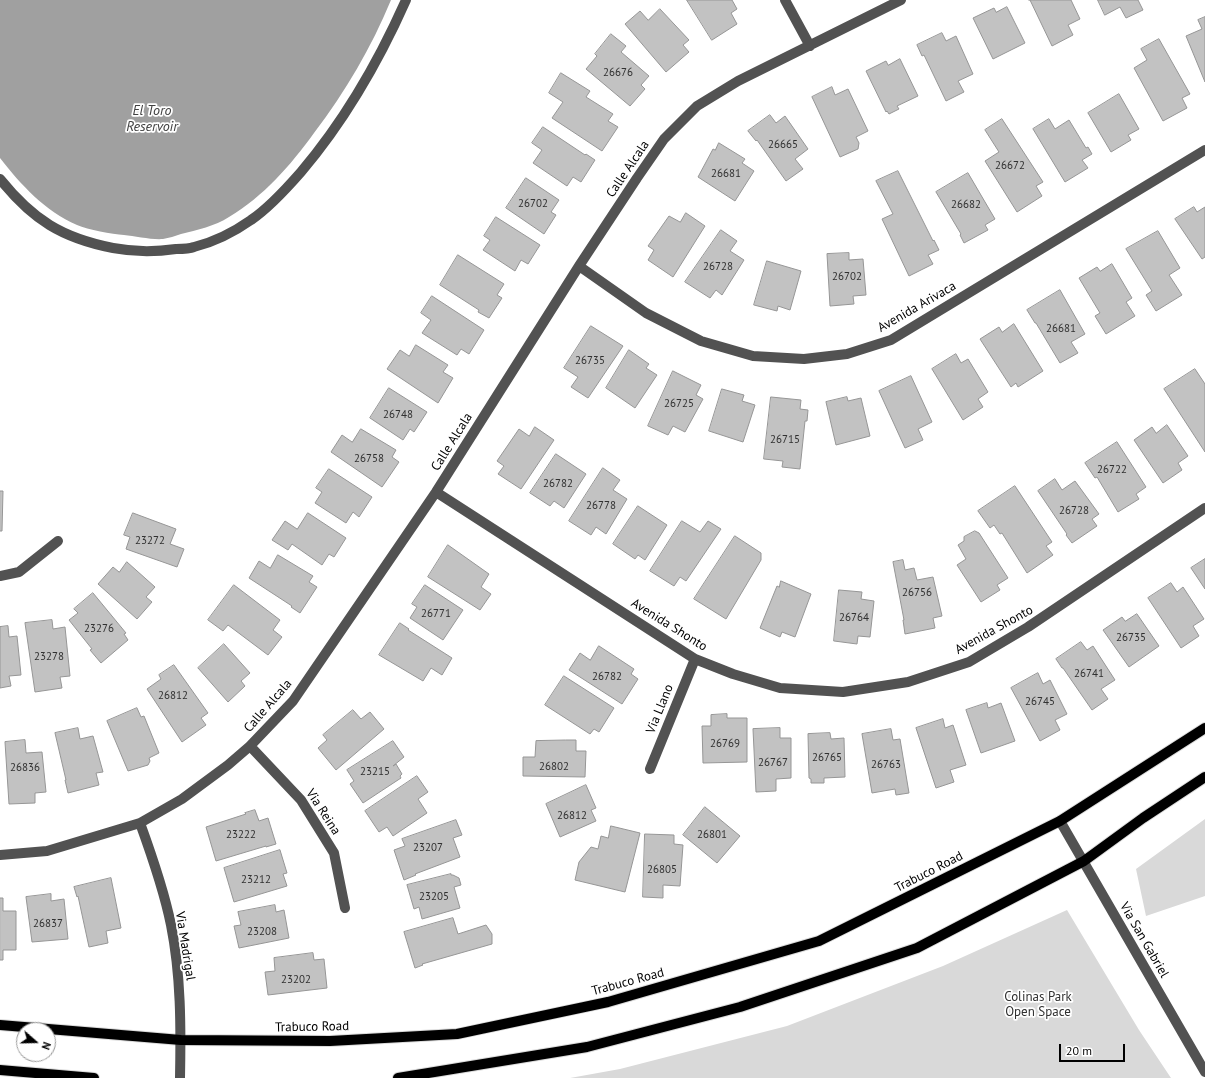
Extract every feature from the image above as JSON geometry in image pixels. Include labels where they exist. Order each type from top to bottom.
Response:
[{"type":"main road","name":"Trabuco Road","points":[[0,1025],[181,1040],[330,1041],[457,1034],[608,1002],[819,941],[1060,821],[1205,728]]},
{"type":"main road","points":[[398,1078],[587,1047],[740,1007],[917,948],[1084,862],[1143,818],[1205,777]]},
{"type":"main road","points":[[0,1070],[94,1078]]},
{"type":"street","points":[[0,179],[15,198],[38,218],[62,233],[93,244],[126,250],[156,252],[193,248],[225,235],[252,220],[285,190],[322,147],[361,90],[389,38],[406,0]]},
{"type":"street","points":[[785,0],[810,46]]},
{"type":"street","name":"Calle Alcala","points":[[0,855],[47,851],[140,823],[182,799],[228,765],[250,746],[293,701],[436,492],[579,266],[664,139],[697,106],[738,81],[901,0]]},
{"type":"street","name":"Avenida Arivaca","points":[[579,266],[646,313],[701,341],[753,356],[804,360],[847,354],[891,340],[1205,150]]},
{"type":"street","name":"Avenida Shonto","points":[[436,492],[695,659],[733,674],[780,688],[843,692],[908,682],[969,662],[1028,627],[1205,508]]},
{"type":"street","points":[[0,576],[19,572],[58,541]]},
{"type":"street","name":"Via Llano","points":[[650,769],[695,659]]},
{"type":"street","name":"Via Reina","points":[[250,746],[301,800],[334,853],[345,908]]},
{"type":"street","name":"Via San Gabriel","points":[[1060,821],[1201,1059],[1205,1072]]},
{"type":"street","name":"Via Madrigal","points":[[140,823],[154,862],[171,925],[179,987],[181,1040],[180,1078]]},
{"type":"green space","points":[[1205,819],[1205,896],[1146,916],[1136,869]]},
{"type":"green space","name":"Colinas Park Open Space","points":[[1067,910],[1139,1030],[1171,1078],[570,1078],[620,1069],[787,1026],[943,966]]},
{"type":"water","name":"El Toro Reservoir","points":[[0,0],[391,0],[357,69],[337,101],[305,145],[276,180],[254,200],[224,220],[200,229],[159,239],[113,234],[94,230],[82,227],[65,219],[44,205],[34,196],[16,178],[0,158]]},
{"type":"building","points":[[687,0],[732,0],[737,9],[731,13],[737,24],[712,40]]},
{"type":"building","points":[[1030,0],[1071,0],[1080,19],[1068,25],[1073,35],[1052,46]]},
{"type":"building","points":[[1098,0],[1138,0],[1143,10],[1126,18],[1120,7],[1105,15]]},
{"type":"building","points":[[1007,7],[1025,43],[993,59],[973,18],[994,8],[996,12]]},
{"type":"building","points":[[660,9],[689,40],[683,45],[689,52],[666,72],[625,24],[640,11],[648,20]]},
{"type":"building","points":[[1205,17],[1205,82],[1186,36],[1202,29],[1198,20]]},
{"type":"building","points":[[942,33],[946,41],[956,36],[973,74],[958,81],[964,92],[946,101],[924,55],[922,56],[917,45]]},
{"type":"building","points":[[611,34],[626,46],[621,52],[649,76],[641,85],[645,89],[630,106],[586,69],[597,56],[595,54]]},
{"type":"building","points":[[1159,39],[1190,94],[1182,98],[1187,108],[1163,121],[1134,68],[1147,60],[1141,49]]},
{"type":"building","points":[[900,59],[918,96],[897,106],[899,109],[889,114],[887,111],[886,112],[866,71],[886,61],[888,65]]},
{"type":"building","points":[[561,73],[590,91],[586,97],[613,114],[608,121],[618,127],[602,151],[552,118],[563,102],[549,93]]},
{"type":"building","points":[[832,87],[835,95],[848,89],[868,131],[856,137],[859,143],[858,149],[840,157],[812,97]]},
{"type":"building","points":[[1119,94],[1139,129],[1128,135],[1131,140],[1111,152],[1088,113]]},
{"type":"building","points":[[770,115],[776,123],[785,116],[808,149],[795,159],[803,169],[786,181],[757,140],[756,141],[748,131]]},
{"type":"building","points":[[1002,119],[1043,182],[1036,186],[1042,196],[1017,212],[985,161],[999,152],[985,130]]},
{"type":"building","points":[[1049,119],[1055,129],[1069,120],[1086,148],[1088,147],[1092,154],[1082,160],[1088,168],[1065,182],[1033,129]]},
{"type":"building","points":[[543,127],[595,160],[581,182],[573,177],[567,186],[533,163],[542,150],[532,143]]},
{"type":"building","points":[[719,143],[745,159],[742,163],[754,171],[735,201],[698,177],[713,149],[715,150]]},
{"type":"building","points":[[898,171],[939,250],[928,255],[933,264],[909,276],[882,219],[893,214],[876,181]]},
{"type":"building","points":[[968,173],[995,219],[985,225],[988,230],[964,243],[960,235],[961,234],[936,192]]},
{"type":"building","points":[[526,178],[559,200],[551,212],[556,215],[544,234],[506,208]]},
{"type":"building","points":[[1194,207],[1197,212],[1205,207],[1205,257],[1202,259],[1175,219]]},
{"type":"building","points":[[686,213],[705,226],[673,277],[648,260],[654,250],[648,246],[669,216],[680,222]]},
{"type":"building","points":[[496,217],[540,245],[528,264],[521,260],[515,271],[483,250],[490,240],[484,236]]},
{"type":"building","points":[[721,230],[737,241],[730,251],[744,260],[722,295],[716,290],[710,298],[685,282]]},
{"type":"building","points":[[1158,231],[1180,268],[1169,275],[1182,295],[1156,311],[1146,295],[1152,291],[1126,249]]},
{"type":"building","points":[[849,253],[849,260],[863,259],[866,295],[853,296],[854,304],[830,306],[827,254]]},
{"type":"building","points":[[458,255],[504,284],[497,295],[502,298],[489,318],[440,285]]},
{"type":"building","points":[[767,261],[801,271],[790,310],[778,306],[777,311],[754,305]]},
{"type":"building","points":[[1112,264],[1132,298],[1126,302],[1135,316],[1106,334],[1095,316],[1100,313],[1079,278],[1097,267],[1100,271]]},
{"type":"building","points":[[1060,290],[1085,334],[1071,342],[1078,353],[1060,363],[1027,310]]},
{"type":"building","points":[[432,296],[484,330],[469,354],[461,349],[457,355],[422,333],[431,320],[421,313]]},
{"type":"building","points":[[1014,324],[1043,371],[1018,387],[1016,383],[1011,387],[980,339],[999,327],[1002,332]]},
{"type":"building","points":[[591,326],[623,346],[588,398],[571,387],[578,377],[564,368]]},
{"type":"building","points":[[416,345],[448,365],[443,372],[453,378],[438,403],[387,369],[400,350],[409,356]]},
{"type":"building","points":[[629,350],[649,364],[646,368],[657,375],[635,408],[606,388]]},
{"type":"building","points":[[956,354],[961,363],[968,359],[988,392],[978,399],[983,407],[963,420],[932,369]]},
{"type":"building","points":[[1195,369],[1205,384],[1205,452],[1164,389]]},
{"type":"building","points":[[673,371],[701,385],[696,395],[703,399],[685,432],[673,426],[668,435],[648,426]]},
{"type":"building","points":[[911,376],[932,422],[918,429],[923,440],[905,448],[879,391]]},
{"type":"building","points":[[389,388],[427,412],[414,432],[410,429],[403,440],[370,418]]},
{"type":"building","points":[[722,389],[744,395],[742,401],[755,405],[743,442],[709,431]]},
{"type":"building","points":[[771,397],[801,400],[800,409],[808,410],[807,421],[805,421],[800,469],[782,467],[783,461],[764,459]]},
{"type":"building","points":[[847,397],[848,401],[861,398],[870,436],[836,445],[826,402]]},
{"type":"building","points":[[1167,425],[1188,456],[1178,463],[1182,470],[1163,483],[1134,440],[1152,427],[1156,433]]},
{"type":"building","points":[[535,427],[554,440],[521,489],[498,474],[504,466],[497,461],[519,429],[529,436]]},
{"type":"building","points":[[361,429],[396,450],[392,457],[399,462],[382,487],[331,452],[342,435],[352,442]]},
{"type":"building","points":[[1117,442],[1146,487],[1136,494],[1139,499],[1118,512],[1097,477],[1095,478],[1085,463]]},
{"type":"building","points":[[556,454],[586,474],[564,508],[554,501],[550,506],[530,493]]},
{"type":"building","points":[[603,468],[620,480],[613,490],[627,499],[606,534],[596,527],[591,535],[569,521]]},
{"type":"building","points":[[329,469],[372,497],[359,517],[353,512],[346,523],[315,503],[322,492],[316,488]]},
{"type":"building","points":[[1055,479],[1062,490],[1075,481],[1099,514],[1092,519],[1097,526],[1072,543],[1038,491]]},
{"type":"building","points":[[1015,486],[1052,542],[1046,546],[1053,555],[1027,573],[1002,533],[1000,534],[994,525],[990,528],[978,511]]},
{"type":"building","points":[[0,491],[3,491],[2,531],[0,531]]},
{"type":"building","points":[[638,506],[667,525],[645,560],[638,555],[635,559],[613,544]]},
{"type":"building","points":[[133,513],[176,529],[170,544],[184,549],[177,567],[126,549],[130,537],[124,535]]},
{"type":"building","points":[[308,513],[346,538],[334,557],[329,554],[322,565],[292,544],[288,550],[272,540],[285,521],[297,529]]},
{"type":"building","points":[[682,521],[700,532],[708,521],[721,529],[686,581],[680,577],[674,586],[650,571]]},
{"type":"building","points":[[975,531],[979,533],[1008,578],[997,585],[1000,590],[981,602],[957,565],[966,559],[958,545],[964,541],[964,537]]},
{"type":"building","points":[[735,536],[761,553],[761,560],[726,619],[694,599]]},
{"type":"building","points":[[448,545],[489,574],[481,587],[491,594],[480,610],[428,577]]},
{"type":"building","points":[[278,555],[313,576],[309,582],[317,587],[300,613],[291,607],[292,606],[249,578],[259,561],[270,568]]},
{"type":"building","points":[[1205,559],[1205,589],[1191,568]]},
{"type":"building","points":[[903,560],[905,570],[914,568],[917,580],[933,577],[942,616],[933,618],[935,628],[905,634],[904,620],[893,562]]},
{"type":"building","points":[[127,562],[155,587],[146,597],[152,602],[137,619],[98,584],[113,567],[119,572]]},
{"type":"building","points":[[781,581],[811,594],[795,637],[782,632],[780,637],[760,628],[777,586],[779,587]]},
{"type":"building","points":[[1171,583],[1177,592],[1183,587],[1204,619],[1193,626],[1199,636],[1181,648],[1148,598]]},
{"type":"building","points":[[234,585],[280,620],[273,630],[282,637],[268,655],[228,625],[223,631],[208,620]]},
{"type":"building","points":[[425,585],[463,610],[443,640],[410,618],[417,607],[412,604]]},
{"type":"building","points":[[839,590],[862,592],[861,599],[874,601],[870,637],[858,636],[857,644],[834,641]]},
{"type":"building","points":[[93,593],[126,633],[124,634],[128,640],[101,663],[69,620],[78,613],[74,609]]},
{"type":"building","points":[[1137,614],[1159,646],[1129,667],[1103,630],[1122,617],[1125,621]]},
{"type":"building","points":[[52,620],[53,629],[65,627],[70,676],[60,677],[62,688],[35,692],[25,623]]},
{"type":"building","points":[[400,623],[409,629],[408,630],[452,658],[442,675],[431,668],[423,681],[379,655]]},
{"type":"building","points":[[8,626],[9,637],[17,636],[21,675],[9,676],[11,686],[0,688],[0,627]]},
{"type":"building","points":[[1081,642],[1087,650],[1093,646],[1115,680],[1101,689],[1108,699],[1092,710],[1056,659]]},
{"type":"building","points":[[224,644],[250,673],[241,681],[245,686],[228,702],[198,668]]},
{"type":"building","points":[[599,646],[634,669],[631,674],[638,679],[622,704],[569,670],[580,653],[590,660]]},
{"type":"building","points":[[174,665],[208,713],[201,718],[206,725],[182,742],[147,689],[161,679],[159,675]]},
{"type":"building","points":[[1038,673],[1043,684],[1050,680],[1067,714],[1055,720],[1060,730],[1040,741],[1011,688]]},
{"type":"building","points":[[564,676],[614,708],[599,732],[594,729],[590,734],[545,705]]},
{"type":"building","points":[[987,703],[988,708],[1001,703],[1015,741],[981,753],[966,710]]},
{"type":"building","points":[[137,708],[141,717],[144,716],[159,753],[149,758],[150,761],[148,765],[128,771],[107,721]]},
{"type":"building","points":[[353,710],[361,719],[370,712],[384,729],[336,770],[318,748],[327,740],[323,735]]},
{"type":"building","points":[[727,714],[727,718],[747,718],[747,762],[703,763],[702,726],[711,726],[711,715]]},
{"type":"building","points":[[943,719],[945,728],[953,725],[966,765],[950,770],[954,782],[936,788],[916,728]]},
{"type":"building","points":[[78,728],[80,739],[93,736],[103,772],[96,773],[99,785],[68,793],[55,733]]},
{"type":"building","points":[[780,728],[780,738],[791,738],[791,778],[776,779],[776,791],[756,792],[753,729]]},
{"type":"building","points":[[891,729],[893,740],[900,739],[909,793],[896,795],[895,789],[872,793],[862,734]]},
{"type":"building","points":[[830,733],[831,739],[844,738],[845,777],[824,778],[824,783],[811,783],[811,779],[809,778],[808,734]]},
{"type":"building","points":[[25,740],[26,753],[42,752],[46,792],[35,793],[35,803],[9,804],[5,742]]},
{"type":"building","points":[[576,740],[576,751],[586,751],[585,777],[523,776],[523,757],[535,757],[536,741]]},
{"type":"building","points":[[393,741],[404,757],[393,766],[396,764],[402,774],[400,776],[401,778],[363,803],[350,784],[354,781],[347,770]]},
{"type":"building","points":[[417,776],[428,792],[418,799],[427,813],[393,836],[387,827],[379,832],[365,811]]},
{"type":"building","points":[[586,785],[596,808],[591,810],[596,821],[560,837],[546,804]]},
{"type":"building","points":[[705,807],[740,836],[717,863],[683,835]]},
{"type":"building","points":[[255,810],[259,821],[268,818],[276,844],[216,861],[206,827]]},
{"type":"building","points":[[456,820],[462,835],[453,838],[460,857],[415,874],[416,875],[404,880],[394,850],[405,846],[402,839]]},
{"type":"building","points":[[611,826],[640,833],[625,892],[575,880],[579,862],[591,847],[598,849],[601,836],[608,838]]},
{"type":"building","points":[[645,834],[674,835],[674,844],[683,845],[680,886],[663,885],[663,898],[643,897]]},
{"type":"building","points":[[280,850],[287,873],[283,874],[287,886],[234,902],[224,868]]},
{"type":"building","points":[[451,874],[459,878],[461,885],[454,887],[460,908],[422,919],[419,907],[414,909],[407,885]]},
{"type":"building","points":[[111,878],[121,928],[106,931],[108,943],[89,947],[78,896],[77,897],[74,887]]},
{"type":"building","points":[[51,894],[51,901],[64,899],[68,939],[32,942],[26,897]]},
{"type":"building","points":[[0,898],[3,898],[3,911],[16,911],[16,950],[3,950],[3,960],[0,960]]},
{"type":"building","points":[[275,905],[276,912],[284,910],[289,938],[239,948],[234,926],[241,925],[238,912]]},
{"type":"building","points":[[453,918],[458,934],[486,925],[492,934],[492,944],[422,964],[423,965],[415,968],[404,932]]},
{"type":"building","points":[[313,953],[314,960],[324,959],[327,988],[268,995],[265,972],[275,971],[274,958]]}]
